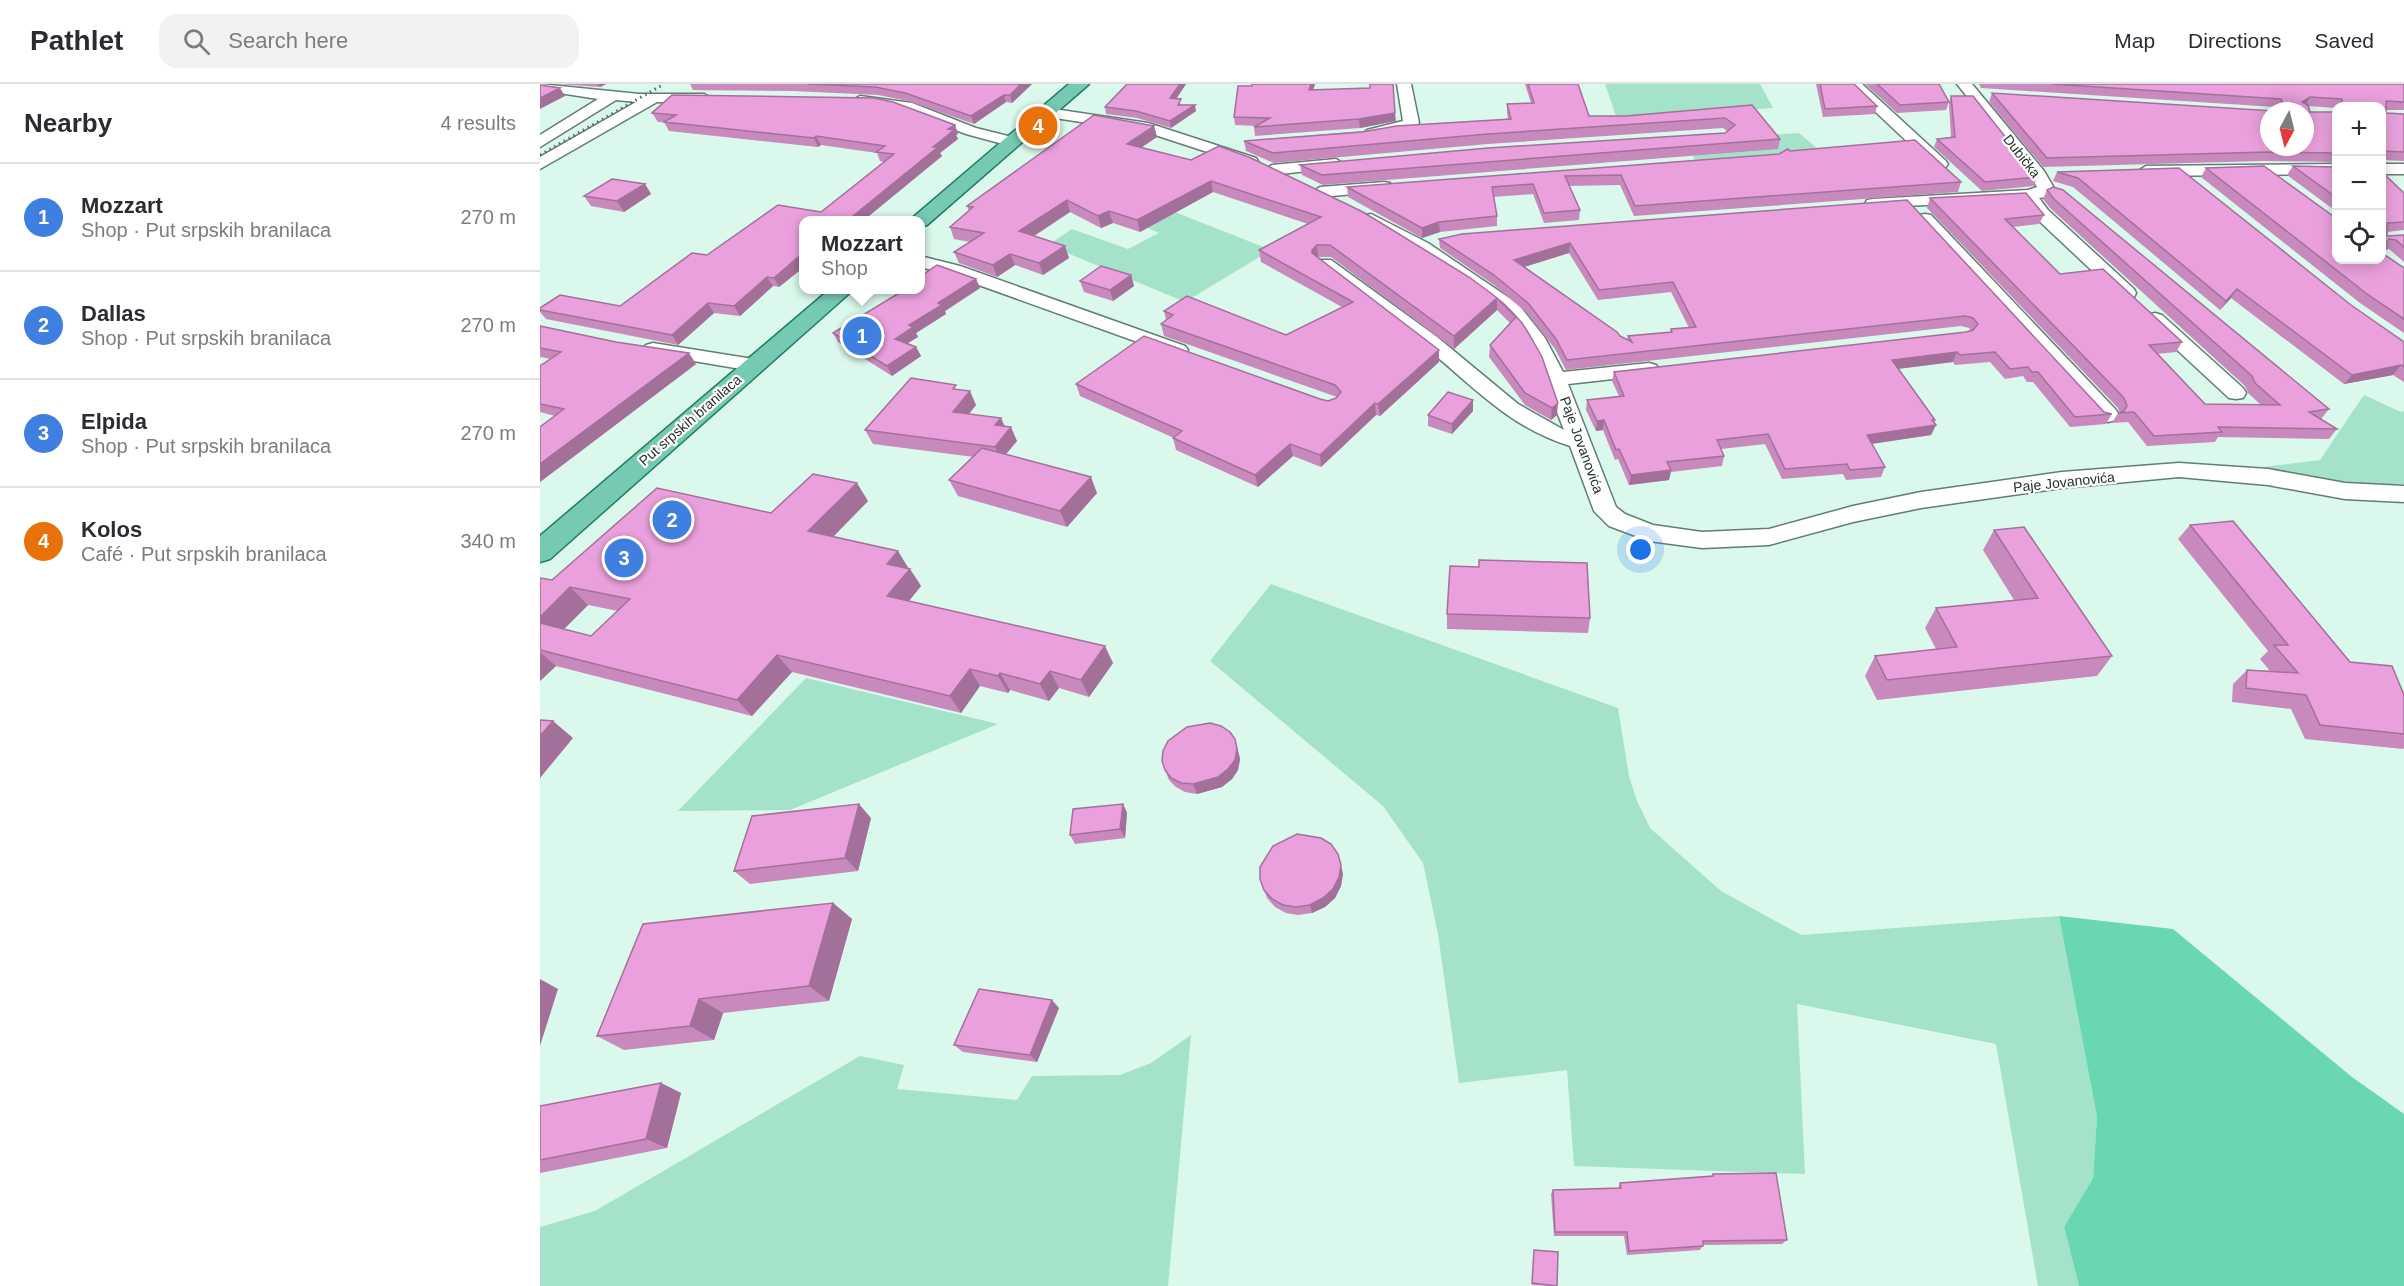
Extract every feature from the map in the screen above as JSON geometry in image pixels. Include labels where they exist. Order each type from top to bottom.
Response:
[{"type":"main road","points":[[925,217],[1080,84]]},
{"type":"main road","name":"Put srpskih branilaca","points":[[540,552],[837,294]]},
{"type":"street","points":[[1360,135],[1405,127],[1410,123],[1404,84]]},
{"type":"street","points":[[1853,84],[1976,197]]},
{"type":"street","points":[[540,86],[652,99],[722,98]]},
{"type":"street","points":[[1967,89],[1994,95]]},
{"type":"street","name":"Dubička","points":[[1862,205],[2028,195],[2040,193],[2052,181],[1967,89]]},
{"type":"street","points":[[540,141],[612,96]]},
{"type":"street","points":[[540,164],[652,99]]},
{"type":"street","points":[[849,99],[893,103],[971,131],[1014,142]]},
{"type":"street","name":"Paje Jovanovića","points":[[1047,113],[1148,128],[1218,149],[1272,170],[1356,211],[1431,243],[1511,308],[1533,333],[1558,379],[1606,511],[1634,528],[1702,540],[1769,537],[1853,514],[1921,500],[2062,480],[2180,470],[2268,477],[2345,491],[2404,494]]},
{"type":"street","points":[[1218,149],[1246,144]]},
{"type":"street","points":[[1272,170],[1352,163]]},
{"type":"street","points":[[2263,168],[2291,189]]},
{"type":"street","points":[[2132,171],[2332,169]]},
{"type":"street","points":[[2386,169],[2404,170]]},
{"type":"street","points":[[2179,170],[2206,191]]},
{"type":"street","points":[[1320,192],[1402,185]]},
{"type":"street","points":[[2028,195],[2042,214],[2236,393]]},
{"type":"street","points":[[1909,202],[2108,415]]},
{"type":"street","points":[[925,262],[954,270],[1196,356]]},
{"type":"street","points":[[1324,263],[1431,341],[1510,409],[1553,434],[1579,442]]},
{"type":"street","points":[[635,346],[753,365]]},
{"type":"street","points":[[1558,379],[1673,366]]},
{"type":"green space","points":[[1605,84],[1760,84],[1773,108],[1617,119]]},
{"type":"green space","points":[[1799,133],[1819,150],[1695,160],[1685,141]]},
{"type":"green space","points":[[1157,205],[1271,250],[1185,302],[1048,245],[1072,229],[1128,249],[1159,233],[1130,220]]},
{"type":"green space","points":[[2364,395],[2401,412],[2404,411],[2404,484],[2351,483],[2263,467],[2320,460]]},
{"type":"green space","points":[[1271,584],[1618,708],[1629,776],[1637,801],[1650,828],[1721,891],[1801,935],[2059,916],[2097,1117],[2093,1178],[2064,1227],[2079,1286],[2038,1286],[1996,1044],[1797,1004],[1805,1174],[1574,1166],[1567,1070],[1459,1083],[1438,934],[1423,863],[1383,806],[1210,661]]},
{"type":"green space","points":[[806,678],[998,724],[790,810],[678,811]]},
{"type":"green space","points":[[2059,916],[2173,929],[2352,1077],[2404,1114],[2404,1286],[2079,1286],[2064,1227],[2093,1178],[2097,1117]]},
{"type":"green space","points":[[1191,1035],[1168,1286],[540,1286],[540,1227],[595,1211],[860,1056],[904,1065],[897,1089],[1017,1100],[1032,1076],[1120,1075],[1151,1063]]},
{"type":"building","points":[[808,84],[1021,84],[1010,95],[1004,95],[971,116],[905,93],[875,87]]},
{"type":"building","points":[[1127,84],[1180,84],[1170,98],[1181,99],[1178,105],[1195,105],[1170,121],[1136,111],[1105,107]]},
{"type":"building","points":[[1252,84],[1311,84],[1309,90],[1370,88],[1370,84],[1393,84],[1395,113],[1359,119],[1254,127],[1270,118],[1234,117],[1238,86],[1252,86]]},
{"type":"building","points":[[1528,84],[1578,84],[1589,116],[1626,116],[1752,105],[1780,139],[1322,175],[1300,165],[1488,148],[1725,133],[1735,125],[1725,118],[1488,134],[1273,153],[1244,141],[1362,132],[1396,126],[1511,119],[1507,104],[1534,103]]},
{"type":"building","points":[[1820,84],[1854,84],[1877,106],[1825,109]]},
{"type":"building","points":[[1877,84],[1939,84],[1949,102],[1900,105]]},
{"type":"building","points":[[2052,84],[2404,84],[2404,102],[2342,102],[2342,99],[2310,97],[2302,102],[2282,102],[2281,99]]},
{"type":"building","points":[[540,85],[560,88],[540,98]]},
{"type":"building","points":[[1992,93],[2260,110],[2260,152],[2047,158]]},
{"type":"building","points":[[672,95],[874,98],[893,102],[955,125],[948,129],[954,130],[933,147],[938,147],[853,216],[799,216],[799,256],[774,278],[767,277],[734,306],[708,303],[672,335],[540,310],[560,295],[620,306],[692,253],[707,255],[778,205],[821,212],[894,154],[876,152],[885,146],[816,136],[814,138],[664,122],[676,115],[652,113]]},
{"type":"building","points":[[1951,96],[1973,96],[2037,177],[1985,182],[1937,139],[1955,137]]},
{"type":"building","points":[[2314,112],[2332,112],[2332,153],[2314,153]]},
{"type":"building","points":[[2386,113],[2404,114],[2404,152],[2386,151]]},
{"type":"building","points":[[1094,115],[1154,126],[1127,144],[1191,160],[1219,146],[1251,158],[1363,212],[1469,277],[1497,298],[1454,336],[1330,245],[1317,245],[1312,253],[1439,350],[1378,404],[1375,403],[1320,455],[1290,444],[1255,475],[1173,438],[1182,431],[1076,384],[1144,336],[1328,401],[1336,398],[1341,392],[1335,385],[1161,324],[1173,315],[1164,311],[1187,296],[1286,335],[1353,302],[1259,250],[1321,217],[1211,181],[1137,220],[1109,211],[1098,216],[1067,200],[1019,231],[1065,246],[1039,263],[1010,254],[993,265],[954,252],[984,233],[950,227],[973,207],[967,206]]},
{"type":"building","points":[[1915,140],[1961,182],[1635,206],[1621,175],[1565,176],[1580,210],[1544,213],[1533,184],[1492,187],[1497,216],[1439,222],[1422,228],[1347,187],[1779,154],[1788,149],[1790,151]]},
{"type":"building","points":[[2264,166],[2332,215],[2332,264],[2386,264],[2386,256],[2404,268],[2404,319],[2367,294],[2206,168]]},
{"type":"building","points":[[2293,166],[2332,167],[2332,194]]},
{"type":"building","points":[[2179,168],[2351,305],[2404,342],[2404,367],[2401,365],[2352,375],[2237,289],[2226,301],[2078,178],[2057,172]]},
{"type":"building","points":[[2386,176],[2404,193],[2404,222],[2387,223],[2387,236],[2404,235],[2404,247],[2396,240],[2389,239],[2387,249]]},
{"type":"building","points":[[612,179],[645,184],[617,201],[584,196]]},
{"type":"building","points":[[2053,187],[2063,190],[2329,409],[2309,412],[2337,429],[2218,427],[2222,432],[2154,436],[2134,412],[2118,413],[2124,411],[2127,406],[2124,398],[1930,198],[2026,193],[2044,215],[2005,219],[2060,274],[2103,269],[2182,342],[2149,345],[2205,404],[2280,405],[2255,383],[2252,376],[2054,199],[2047,190]]},
{"type":"building","points":[[1907,200],[2104,412],[2112,414],[2075,417],[2038,372],[2032,372],[2028,367],[2010,369],[1995,352],[1960,355],[1957,352],[1892,360],[1935,420],[1932,420],[1936,425],[1867,435],[1885,467],[1850,470],[1847,464],[1785,469],[1768,434],[1717,440],[1724,456],[1667,462],[1671,470],[1631,475],[1619,449],[1616,450],[1604,420],[1597,421],[1587,400],[1624,396],[1614,372],[1966,332],[1973,330],[1978,324],[1973,318],[1965,316],[1567,360],[1556,339],[1528,303],[1494,275],[1439,239],[1462,234]],"holes":[[[1570,243],[1599,290],[1673,282],[1696,327],[1671,329],[1672,332],[1628,336],[1632,342],[1620,336],[1514,260]]]},
{"type":"building","points":[[937,265],[976,279],[938,303],[942,305],[909,325],[913,327],[895,339],[916,347],[887,366],[833,333],[897,294],[925,294],[925,273]]},
{"type":"building","points":[[1101,266],[1131,275],[1110,290],[1080,281]]},
{"type":"building","points":[[1498,299],[1513,313],[1522,323],[1542,357],[1558,403],[1552,408],[1525,393],[1490,345],[1516,317]]},
{"type":"building","points":[[540,326],[616,342],[689,353],[540,464],[540,427],[564,409],[540,404],[540,366],[561,352],[540,348]]},
{"type":"building","points":[[911,378],[956,385],[953,389],[970,391],[953,412],[1001,418],[995,425],[1011,427],[995,447],[865,430]]},
{"type":"building","points":[[1448,392],[1473,400],[1452,424],[1428,415]]},
{"type":"building","points":[[982,448],[1091,477],[1060,511],[949,480]]},
{"type":"building","points":[[813,474],[857,483],[808,531],[898,551],[887,564],[910,569],[887,596],[1105,646],[1081,680],[1050,671],[1040,684],[1000,673],[998,676],[970,669],[950,696],[777,655],[737,700],[540,650],[540,623],[591,636],[630,599],[570,587],[540,617],[540,578],[552,580],[657,488],[771,513]]},
{"type":"building","points":[[2233,521],[2350,662],[2392,666],[2404,695],[2404,734],[2320,725],[2306,695],[2246,688],[2247,670],[2298,673],[2274,645],[2288,645],[2190,525]]},
{"type":"building","points":[[2024,527],[2112,656],[1887,680],[1875,656],[1957,647],[1936,608],[2038,598],[1994,530]]},
{"type":"building","points":[[1479,560],[1587,563],[1590,618],[1447,614],[1450,566],[1479,567]]},
{"type":"building","points":[[540,720],[553,721],[540,736]]},
{"type":"building","points":[[1210,723],[1221,726],[1235,739],[1237,749],[1235,760],[1218,777],[1193,784],[1181,783],[1171,778],[1162,761],[1163,751],[1168,741],[1187,727]]},
{"type":"building","points":[[859,804],[845,858],[734,871],[752,816]]},
{"type":"building","points":[[1123,804],[1120,829],[1070,835],[1073,809]]},
{"type":"building","points":[[1297,834],[1321,838],[1331,844],[1338,854],[1341,865],[1339,877],[1333,889],[1310,905],[1296,907],[1283,905],[1272,899],[1264,890],[1260,879],[1260,867],[1273,846]]},
{"type":"building","points":[[833,903],[809,986],[699,999],[690,1026],[597,1036],[643,924]]},
{"type":"building","points":[[979,989],[1052,1000],[1030,1055],[954,1045]]},
{"type":"building","points":[[661,1083],[646,1139],[540,1160],[540,1106]]},
{"type":"building","points":[[1776,1173],[1787,1240],[1703,1241],[1703,1246],[1629,1251],[1627,1232],[1555,1232],[1553,1190],[1621,1188],[1620,1183],[1713,1176],[1713,1174]]},
{"type":"building","points":[[1534,1250],[1558,1252],[1557,1286],[1532,1283]]},
{"type":"railway","points":[[540,155],[664,84]]},
{"type":"place","name":"Kolos","points":[[1038,126]]},
{"type":"place","name":"Mozzart","points":[[862,336]]},
{"type":"place","name":"Dallas","points":[[672,520]]},
{"type":"place","name":"Elpida","points":[[624,558]]}]
